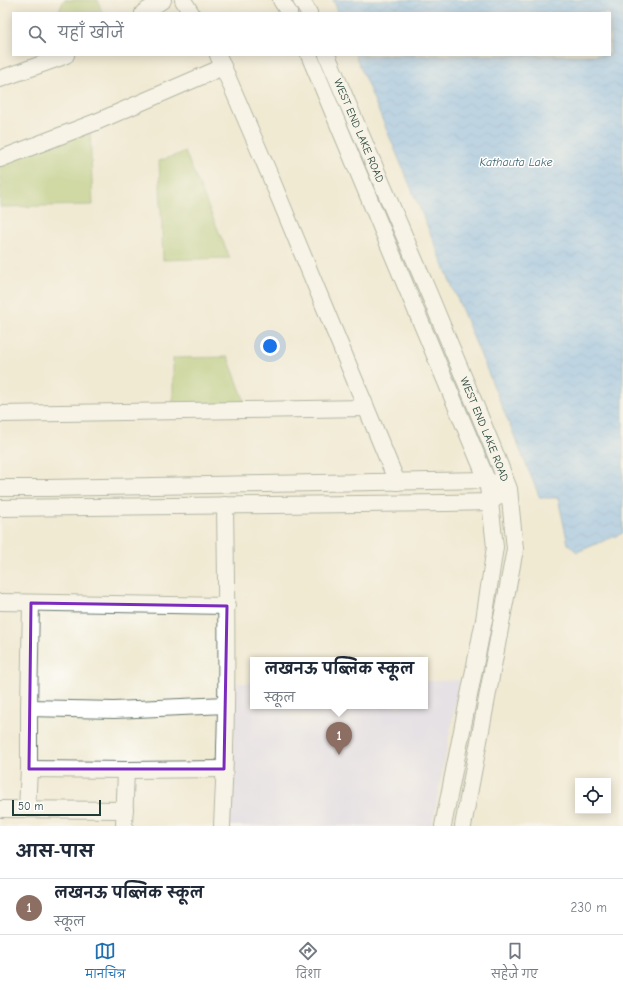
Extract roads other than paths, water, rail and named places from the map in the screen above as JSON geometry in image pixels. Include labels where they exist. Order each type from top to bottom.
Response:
[{"type":"street","points":[[145,12],[163,0]]},
{"type":"street","points":[[183,0],[190,12]]},
{"type":"street","points":[[281,0],[288,12]]},
{"type":"street","points":[[301,0],[308,12]]},
{"type":"street","points":[[0,79],[64,56]]},
{"type":"street","name":"WEST END LAKE ROAD","points":[[309,56],[487,480],[495,547],[484,620],[443,826]]},
{"type":"street","name":"WEST END LAKE ROAD","points":[[328,56],[430,296],[509,490],[515,549],[463,826]]},
{"type":"street","points":[[0,159],[96,122],[221,61],[396,482]]},
{"type":"street","points":[[0,414],[366,408]]},
{"type":"street","points":[[0,488],[487,480],[509,490]]},
{"type":"street","points":[[0,508],[490,502],[509,490]]},
{"type":"street","points":[[222,826],[226,705],[227,606],[225,505]]},
{"type":"street","points":[[0,602],[227,606]]},
{"type":"street","points":[[27,810],[29,769],[31,602]]},
{"type":"street","points":[[29,708],[114,710],[226,705]]},
{"type":"street","points":[[29,769],[224,769]]},
{"type":"street","points":[[124,826],[126,770]]},
{"type":"street","points":[[0,809],[125,810]]},
{"type":"water","name":"Kathauta Lake","points":[[333,0],[623,0],[623,533],[577,552],[568,544],[558,498],[540,498],[355,56],[611,56],[611,12],[339,12]]},
{"type":"place","name":"लखनऊ पब्लिक स्कूल","points":[[339,755]]}]
